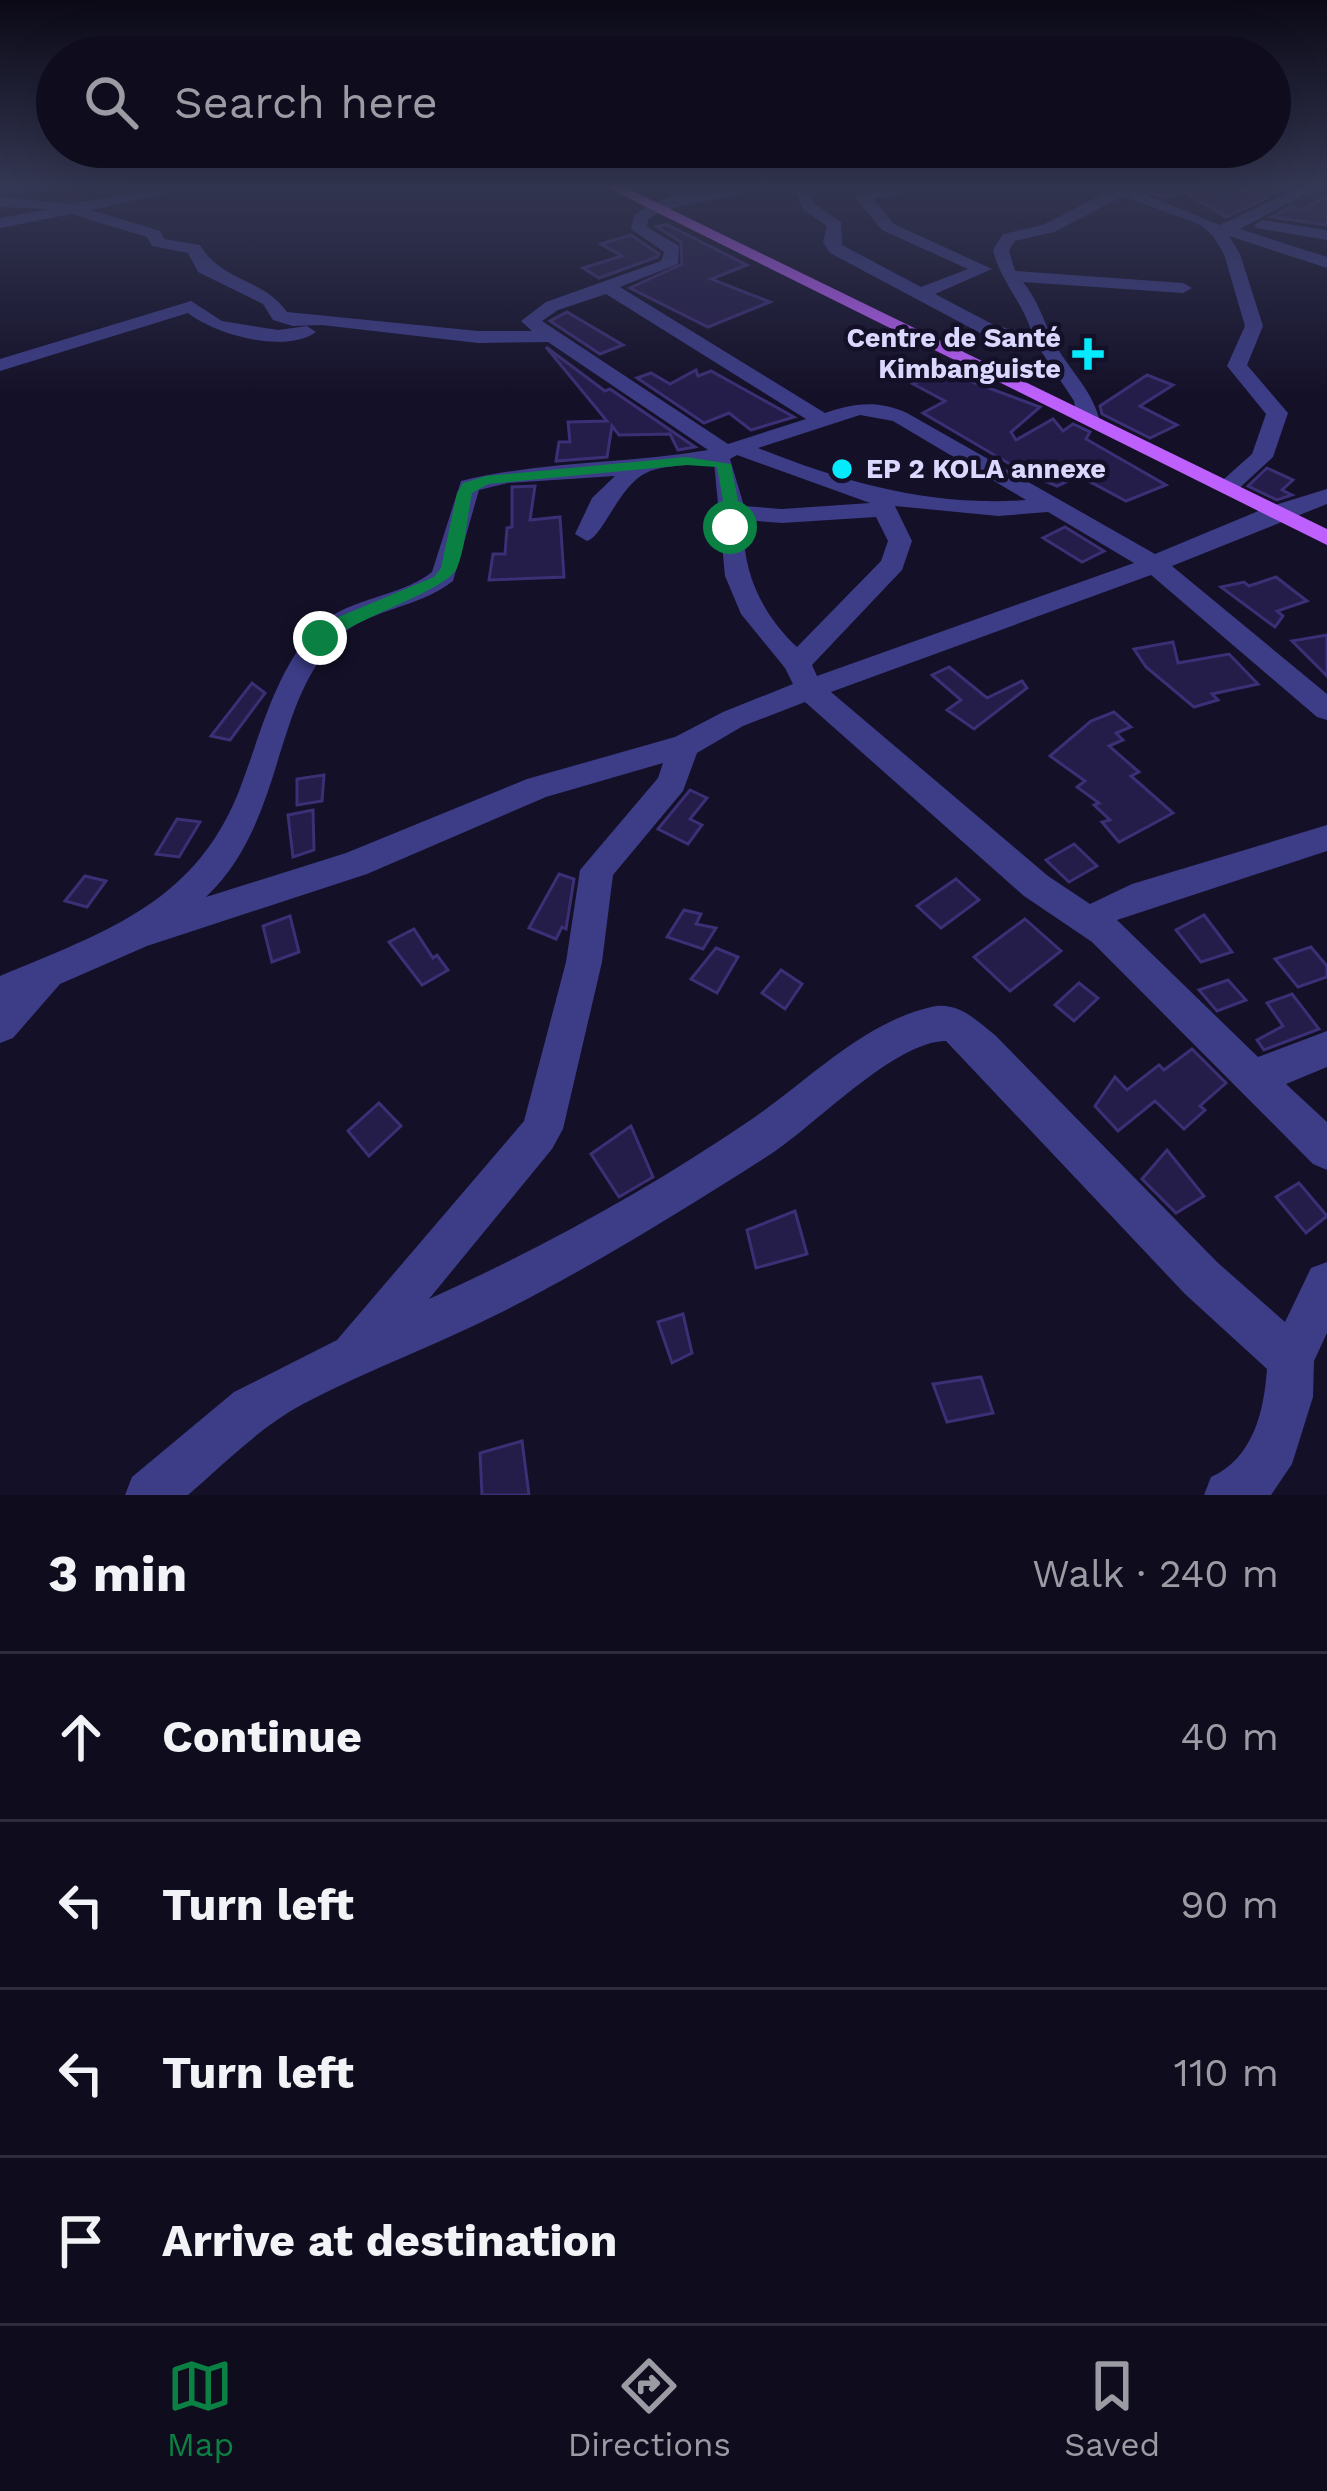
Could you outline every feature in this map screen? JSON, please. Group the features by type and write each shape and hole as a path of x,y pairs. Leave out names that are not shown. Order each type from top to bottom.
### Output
{"main road":[{"path":"767,257 1327,538"}],"street":[{"path":"198,257 204,268 269,300 280,316 478,337 550,335"},
{"path":"0,993 138,934 355,864 538,787 684,746 803,676 893,564 900,542 882,504 812,480 790,466 731,455 530,321 624,277 663,268 673,257"},
{"path":"851,257 991,331 1044,341"},
{"path":"921,293 983,269 955,257"},
{"path":"1003,257 1010,276 1033,306 1044,341 1084,401 1088,418"},
{"path":"1227,487 1262,457 1277,413 1237,366 1254,326 1233,257"},
{"path":"1010,276 1183,288"},
{"path":"608,287 821,419"},
{"path":"0,365 191,306 216,326 278,336 361,326"},
{"path":"138,934 193,889 230,846 299,675 320,638 360,613 434,584 444,575 469,486 508,476 731,455 821,419 869,408 890,412 1154,564 1327,710"},
{"path":"731,455 730,547 750,611 774,644 803,676 1036,886 1101,930 1327,1150"},
{"path":"587,534 600,503 638,467"},
{"path":"803,676 906,658 1327,496"},
{"path":"733,512 782,516 882,504 998,509 1051,505"},
{"path":"347,1362 538,1136 549,1115 584,962 597,870 671,783 684,746"},
{"path":"1101,930 1104,910 1132,898 1327,838"},
{"path":"0,1026 54,971"},
{"path":"151,1495 251,1409 285,1388 487,1296 665,1197 766,1133 838,1076 933,1024 952,1024 982,1048 1201,1278 1291,1359"},
{"path":"1256,1077 1327,1049"},
{"path":"1242,1492 1275,1448 1291,1359 1327,1284"}],"building":[{"path":"620,257 657,257 599,278 583,268"},
{"path":"682,257 731,257 747,265 711,279 770,302 708,327 630,288 682,264"},
{"path":"567,312 623,345 600,354 550,321"},
{"path":"546,347 605,391 610,389 695,447 678,450 670,434 619,435 612,426 607,457 556,461 559,442 570,442 568,422 607,421"},
{"path":"696,370 698,376 711,371 794,417 751,430 729,413 704,423 637,378 651,373 670,384"},
{"path":"943,371 1040,407 1011,432 1016,440 1053,419 1063,431 1073,424 1090,432 1086,439 1166,485 1126,501 1079,476 1057,486 1025,473 923,413 945,401 913,384"},
{"path":"1147,375 1173,385 1140,406 1177,425 1150,438 1102,414 1100,406"},
{"path":"1267,468 1293,480 1282,490 1292,495 1277,500 1248,486"},
{"path":"535,486 530,520 560,517 564,577 489,580 493,554 505,554 507,528 512,527 512,487"},
{"path":"1065,527 1104,551 1082,562 1043,538"},
{"path":"1276,577 1307,601 1277,611 1283,616 1275,627 1221,587 1244,582 1249,586"},
{"path":"1327,635 1327,676 1292,641"},
{"path":"1173,642 1178,663 1229,654 1258,684 1212,694 1218,700 1194,707 1146,667 1134,649"},
{"path":"949,667 987,698 1022,681 1027,688 974,729 947,710 961,700 932,675"},
{"path":"252,683 265,693 230,740 211,736"},
{"path":"1114,712 1131,727 1116,733 1123,740 1109,746 1139,772 1131,776 1173,813 1119,842 1102,822 1110,820 1094,805 1099,803 1077,787 1085,781 1050,756 1091,721"},
{"path":"324,775 322,801 297,805 297,779"},
{"path":"690,790 707,798 690,819 702,825 688,844 658,829"},
{"path":"313,810 314,850 293,857 288,815"},
{"path":"177,819 200,822 179,857 156,854"},
{"path":"1074,844 1097,866 1069,882 1046,860"},
{"path":"559,874 574,879 566,929 562,927 556,939 529,928"},
{"path":"85,876 106,881 87,907 65,901"},
{"path":"956,879 979,900 941,928 917,906"},
{"path":"684,910 701,914 696,924 716,928 703,949 667,937"},
{"path":"1204,915 1232,952 1201,962 1176,930"},
{"path":"290,916 299,952 272,962 263,926"},
{"path":"1025,919 1061,951 1010,991 974,957"},
{"path":"414,929 433,958 437,955 448,970 422,985 389,942"},
{"path":"1311,947 1327,966 1327,977 1298,987 1275,959"},
{"path":"716,948 738,957 717,993 691,979"},
{"path":"781,970 802,984 785,1009 762,993"},
{"path":"1228,980 1246,1000 1217,1011 1199,990"},
{"path":"1079,983 1098,998 1074,1021 1055,1005"},
{"path":"1292,994 1319,1029 1264,1050 1257,1040 1283,1026 1267,1003"},
{"path":"1192,1049 1226,1083 1200,1106 1205,1110 1184,1129 1155,1101 1118,1131 1095,1106 1115,1077 1127,1090 1159,1065 1164,1070"},
{"path":"379,1103 401,1126 369,1156 348,1131"},
{"path":"631,1126 653,1177 619,1197 591,1154"},
{"path":"1167,1150 1204,1196 1176,1213 1142,1179"},
{"path":"1299,1183 1327,1216 1306,1233 1276,1197"},
{"path":"795,1211 807,1254 756,1268 747,1230"},
{"path":"683,1314 692,1353 672,1363 658,1322"},
{"path":"981,1377 993,1413 947,1422 933,1384"},
{"path":"522,1441 529,1495 482,1495 480,1453"}],"place":[{"name":"Centre de Santé Kimbanguiste","path":"1088,354"},
{"name":"EP 2 KOLA annexe","path":"842,469"}],"route":[{"path":"320,638 386,600 440,581 449,568 464,493 486,480 686,461 724,464 733,512 730,527"}]}
